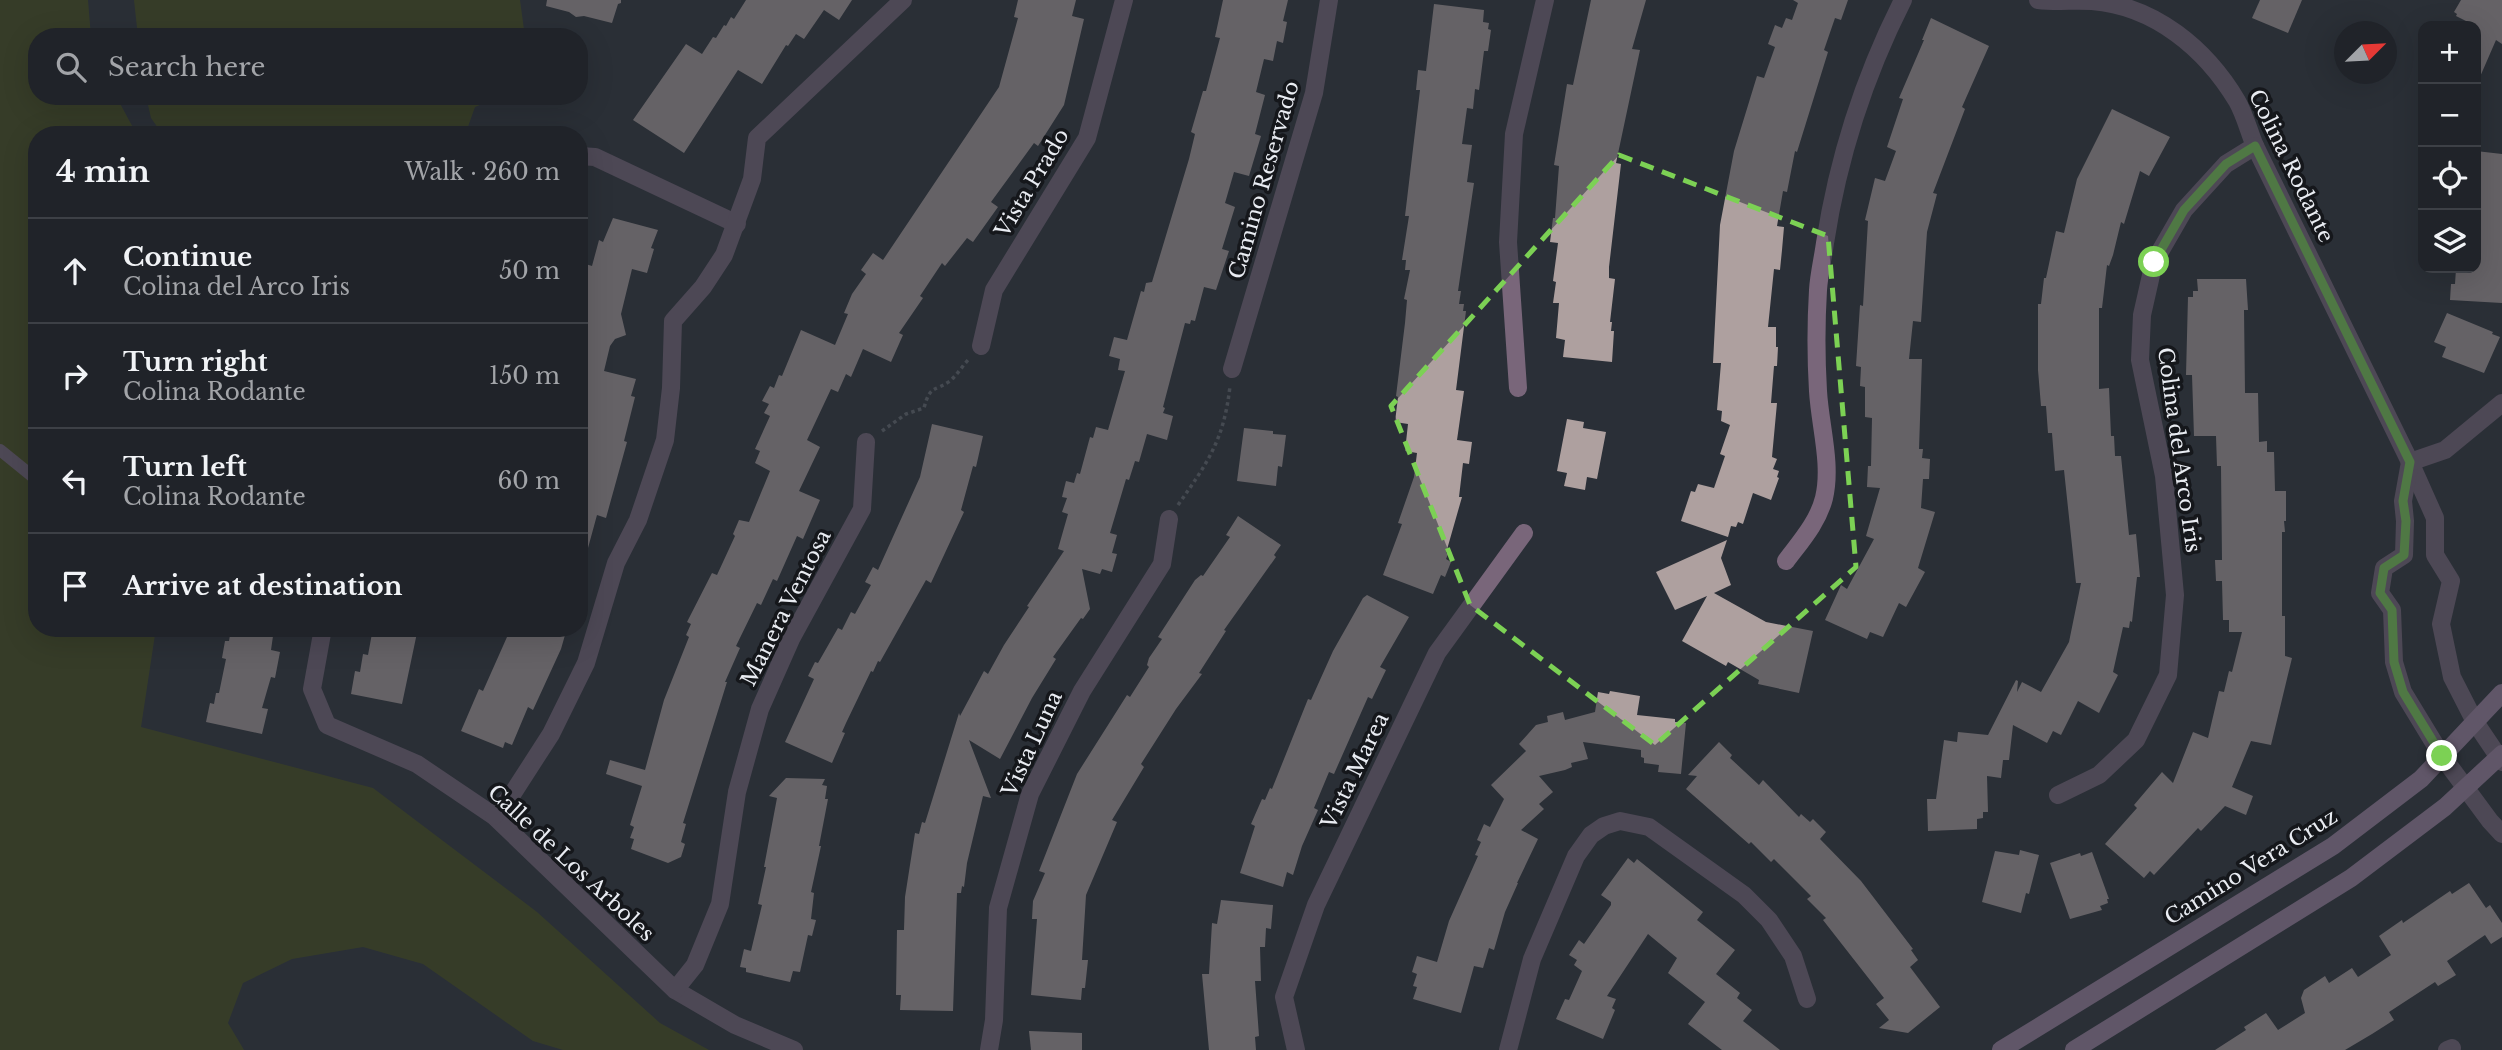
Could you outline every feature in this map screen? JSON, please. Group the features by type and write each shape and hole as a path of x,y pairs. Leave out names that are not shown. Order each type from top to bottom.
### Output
{"main road":[{"name":"Camino Vera Cruz","path":"2001,1050 2333,846 2421,779 2502,693"},
{"path":"2074,1050 2351,878 2445,807 2501,758"}],"street":[{"path":"494,816 511,796 551,734 586,663 616,563 638,520 665,440 671,388 673,321 703,287 724,255 752,179 757,138 903,0"},
{"name":"Vista Prado","path":"981,346 994,289 1087,138 1124,0"},
{"name":"Camino Reservado","path":"1232,369 1314,93 1329,0"},
{"path":"1518,388 1508,242 1514,134 1545,0"},
{"path":"1786,561 1814,523 1824,498 1826,482 1818,391 1818,289 1830,209 1845,145 1864,89 1885,35 1903,0"},
{"name":"Colina Rodante","path":"2038,0 2093,1 2136,10 2173,30 2205,56 2237,102 2255,146 2435,518 2434,555 2451,581 2441,624 2452,677 2475,722 2501,758"},
{"name":"Colina del Arco Iris","path":"2058,795 2099,775 2136,740 2168,675 2175,596 2164,476 2140,360 2142,316 2154,262 2184,210 2226,164 2255,146"},
{"path":"588,157 595,157 737,225"},
{"path":"2404,555 2406,521 2403,501 2410,462 2445,450 2502,403"},
{"name":"Manera Ventosa","path":"675,990 695,965 720,904 737,792 760,709 791,639 862,509 866,442"},
{"name":"Vista Luna","path":"989,1050 994,1020 998,908 1030,794 1082,691 1162,564 1169,519"},
{"name":"Vista Marea","path":"1296,1050 1284,997 1316,905 1437,653 1524,533"},
{"path":"2434,555 2404,555 2384,568 2380,593 2392,610 2394,662 2403,692 2442,756 2502,834"},
{"name":"Calle de Los Arboles","path":"321,637 312,689 327,725 417,764 494,816 675,990 735,1025 794,1050"},
{"path":"1508,1050 1532,959 1577,856 1591,835 1604,826 1620,821 1649,827 1744,895 1769,920 1793,956 1807,999"}],"lane":[{"path":"0,450 28,473"}],"path":[{"path":"866,442 906,414 924,408 927,395 936,386 950,381 981,346"},
{"path":"1169,519 1218,443 1227,411 1232,369"}],"highlighted area":[{"path":"1619,155 1828,236 1856,567 1655,745 1470,605 1391,406"}],"green space":[{"path":"0,0 88,0 90,28 28,28 28,105 121,105 132,126 28,126 28,637 155,637 141,727 373,788 537,912 660,1023 709,1050 563,1050 533,1041 423,964 363,947 292,959 243,983 228,1023 244,1050 0,1050"},
{"path":"134,0 520,0 524,28 137,28"},
{"path":"148,105 480,105 475,107 468,126 157,126 151,118"}],"building":[{"path":"547,0 621,0 621,3 618,4 612,23 584,16 576,17 569,12 546,6"},
{"path":"746,0 852,0 839,20 824,10 804,39 796,34 762,84 738,70 684,153 633,120 686,44 702,54 731,17 734,19"},
{"path":"1018,0 1076,0 1072,16 1084,19 1064,105 1038,146 1034,143 991,202 998,207 973,242 967,238 945,266 942,263 920,296 923,298 899,333 903,335 891,362 863,349 851,377 846,374 838,392 831,389 807,440 820,447 799,491 820,500 803,539 797,536 777,581 773,579 761,605 757,603 736,646 740,648 725,682 683,823 686,824 681,842 685,844 681,857 668,863 631,849 634,839 630,838 634,827 630,825 642,786 606,774 610,760 645,770 664,700 689,637 686,635 691,624 687,622 712,573 717,575 735,536 733,534 739,520 749,522 770,471 755,463 760,451 755,449 770,416 764,413 769,404 762,401 770,386 774,388 779,375 782,376 801,330 835,345 848,314 844,313 852,294 866,274 861,270 873,253 883,260 999,87 1018,18 1014,17"},
{"path":"1223,0 1288,0 1283,21 1287,22 1283,43 1277,41 1273,61 1264,59 1256,92 1265,95 1255,134 1261,136 1249,176 1234,172 1225,203 1235,207 1222,249 1229,251 1216,290 1204,287 1195,321 1185,323 1163,407 1163,413 1173,416 1167,440 1147,434 1139,462 1135,461 1129,480 1126,479 1110,533 1117,535 1112,553 1117,554 1112,572 1102,569 1100,574 1082,569 1090,609 1053,657 1056,659 1000,759 969,740 991,798 983,796 964,887 962,886 961,893 957,893 953,1011 900,1010 901,995 896,995 897,930 904,930 905,897 915,833 919,834 922,822 925,823 959,713 960,716 984,671 988,674 1029,607 1027,606 1064,551 1058,549 1068,514 1062,512 1067,498 1062,497 1066,481 1074,483 1077,473 1080,474 1090,437 1093,438 1096,427 1108,430 1125,371 1118,370 1120,359 1109,356 1114,337 1127,340 1141,291 1144,292 1146,283 1152,282 1189,159 1195,134 1191,132 1203,91 1206,91 1220,38 1215,37"},
{"path":"1591,0 1646,0 1632,49 1640,50 1616,163 1621,164 1609,267 1609,278 1615,279 1610,322 1611,331 1614,331 1612,362 1563,357 1565,340 1556,338 1559,303 1553,303 1558,243 1550,242 1555,218 1559,166 1554,165 1567,84 1573,85"},
{"path":"1793,0 1848,0 1841,20 1835,18 1824,50 1828,52 1797,152 1795,151 1787,192 1783,191 1777,226 1784,227 1782,250 1780,270 1774,269 1768,327 1776,327 1778,347 1771,403 1777,403 1772,457 1777,459 1773,469 1779,471 1779,478 1771,500 1753,493 1743,524 1738,522 1736,527 1731,526 1728,537 1681,521 1691,491 1695,492 1698,484 1714,488 1725,456 1720,454 1730,425 1721,421 1722,411 1717,410 1721,363 1713,363 1720,225 1734,151 1757,76 1764,78 1775,47 1768,44 1775,25 1782,28 1786,18 1792,20 1798,3"},
{"path":"2260,0 2302,0 2288,33 2252,18"},
{"path":"2461,0 2502,0 2502,44 2496,40 2481,74 2481,21 2466,21 2454,12"},
{"path":"1434,4 1484,10 1483,22 1489,23 1488,29 1491,30 1488,51 1484,51 1479,90 1475,89 1473,109 1467,108 1462,144 1472,145 1467,182 1474,183 1458,291 1461,291 1459,304 1464,304 1463,311 1466,311 1456,390 1464,391 1457,440 1472,442 1469,464 1463,463 1459,497 1462,497 1446,553 1446,559 1451,562 1445,577 1441,575 1433,594 1383,575 1402,524 1398,523 1414,477 1417,453 1405,451 1408,424 1395,422 1407,300 1404,299 1410,270 1405,270 1406,260 1402,260 1409,216 1405,216 1420,90 1416,90 1418,70 1426,71"},
{"path":"1931,18 1989,46 1962,107 1965,109 1933,193 1937,194 1927,232 1921,322 1913,321 1909,359 1922,359 1919,449 1923,449 1922,458 1930,459 1929,479 1923,479 1921,508 1935,512 1918,568 1925,572 1906,607 1899,603 1883,637 1870,632 1867,639 1825,620 1841,585 1847,589 1874,539 1866,536 1880,488 1867,487 1868,466 1871,466 1872,418 1865,417 1865,387 1860,386 1861,367 1856,366 1860,305 1863,306 1868,221 1865,220 1875,178 1885,181 1896,151 1887,147 1903,99 1899,98"},
{"path":"2112,109 2170,137 2149,176 2140,171 2124,224 2121,222 2113,255 2109,266 2107,265 2102,308 2099,308 2099,389 2109,388 2111,436 2114,436 2115,456 2121,456 2129,535 2136,534 2140,577 2137,577 2132,622 2130,621 2129,628 2123,627 2113,672 2118,675 2099,713 2078,701 2061,735 2053,731 2047,743 2013,725 2009,760 2003,760 2001,778 1987,776 1988,812 1983,812 1983,818 1977,819 1977,829 1928,831 1927,799 1936,799 1944,740 1957,742 1958,732 1988,735 2016,680 2017,692 2022,682 2041,692 2069,642 2081,583 2076,583 2064,470 2055,471 2052,433 2048,433 2046,406 2041,406 2038,304 2041,304 2044,278 2056,231 2064,233 2077,179"},
{"path":"2481,152 2502,154 2502,303 2450,300 2451,284 2455,284 2456,273 2481,273"},
{"path":"613,218 658,230 651,248 654,249 647,273 632,269 621,314 626,335 615,339 610,346 604,371 636,379 631,396 635,397 624,441 627,442 606,518 597,515 588,548 588,265 592,266 599,240 603,242"},
{"path":"2197,279 2246,279 2248,310 2244,310 2245,393 2258,393 2259,442 2267,441 2267,452 2274,452 2275,491 2286,491 2285,532 2282,532 2282,616 2285,616 2285,656 2292,658 2271,745 2251,741 2232,787 2253,796 2246,815 2225,806 2201,831 2198,828 2154,875 2150,871 2144,878 2105,844 2137,808 2134,805 2162,772 2173,783 2193,732 2208,738 2219,691 2224,692 2229,671 2232,672 2242,632 2229,632 2229,620 2223,620 2222,581 2216,581 2215,560 2222,560 2221,466 2217,466 2216,436 2194,436 2192,375 2186,375 2188,297 2193,297 2193,291 2198,291"},
{"path":"2447,313 2500,337 2484,373 2442,357 2446,347 2434,342"},
{"path":"1567,419 1584,422 1583,428 1606,432 1597,479 1587,477 1585,490 1564,486 1567,473 1557,471"},
{"path":"932,424 983,436 976,467 973,466 961,510 964,512 931,583 926,580 880,662 878,661 873,672 871,671 842,732 845,733 832,763 785,742 814,679 808,676 815,662 818,663 838,628 842,630 851,612 855,614 871,585 865,582 873,567 878,570 920,477"},
{"path":"1244,428 1286,435 1282,467 1278,466 1276,486 1237,481"},
{"path":"1238,516 1281,545 1274,555 1276,557 1224,630 1226,631 1199,673 1202,674 1141,764 1144,767 1112,820 1117,822 1086,895 1082,960 1088,960 1081,1000 1031,995 1037,919 1032,919 1033,901 1045,873 1039,871 1077,774 1127,695 1130,697 1149,667 1149,658 1162,639 1158,637 1195,580 1203,576 1230,537 1226,535"},
{"path":"1727,540 1721,558 1731,585 1714,593 1766,622 1813,631 1799,693 1758,684 1759,680 1728,662 1726,666 1682,641 1707,596 1675,610 1656,572"},
{"path":"1367,595 1409,617 1380,667 1386,670 1372,699 1368,697 1334,774 1329,772 1314,808 1318,810 1293,875 1287,872 1283,887 1240,873 1255,826 1251,824 1262,799 1265,800 1270,788 1272,789 1308,699 1311,700 1333,651"},
{"path":"230,637 273,637 271,650 280,652 275,678 271,677 262,708 268,709 262,734 206,722 210,703 214,704 216,693 219,693 226,659 222,658 225,641 229,641"},
{"path":"371,637 416,637 402,704 351,694 355,671 360,672 363,654 368,655"},
{"path":"507,637 564,637 533,710 528,707 512,745 505,742 503,748 461,731 479,689 483,691"},
{"path":"1610,691 1640,696 1637,715 1675,719 1675,722 1686,723 1681,774 1658,772 1659,765 1644,763 1641,750 1583,742 1588,759 1571,763 1572,767 1565,770 1539,776 1553,792 1539,804 1544,809 1521,830 1538,839 1505,912 1494,950 1489,948 1483,968 1474,966 1461,1013 1413,999 1417,974 1412,972 1417,956 1437,962 1449,921 1478,856 1475,855 1481,842 1477,840 1484,824 1490,827 1504,799 1491,785 1526,751 1519,744 1536,725 1548,722 1547,716 1563,712 1565,720 1595,712 1598,692 1609,694"},
{"path":"1719,742 1732,755 1730,758 1759,785 1763,780 1799,817 1801,814 1810,822 1813,819 1826,832 1820,839 1861,881 1913,949 1911,950 1918,960 1910,967 1940,1007 1908,1033 1879,1028 1889,1020 1876,1004 1884,998 1823,920 1826,918 1807,899 1811,896 1774,859 1771,862 1751,842 1749,844 1686,789 1697,776 1688,775"},
{"path":"786,778 825,779 822,785 827,786 825,799 828,799 811,892 814,893 811,919 816,920 812,936 808,935 800,972 793,971 790,982 746,972 746,968 740,967 744,949 751,951 762,905 758,904 777,798 769,796"},
{"path":"2020,850 2039,855 2021,913 1982,902 1995,851 2019,855"},
{"path":"2092,852 2109,899 2108,903 2100,906 2102,910 2070,919 2050,863"},
{"path":"1628,858 1634,863 1637,859 1703,912 1697,920 1735,950 1716,974 1740,993 1737,998 1752,1010 1743,1021 1780,1050 1722,1050 1688,1024 1705,1002 1668,973 1677,958 1648,934 1607,996 1616,999 1612,1008 1615,1010 1603,1039 1556,1019 1565,999 1569,1000 1582,971 1574,965 1577,960 1569,955 1579,940 1584,944 1611,905 1611,902 1601,895"},
{"path":"2469,883 2486,908 2490,905 2502,923 2502,937 2491,944 2485,935 2447,961 2456,975 2438,986 2435,982 2389,1012 2394,1020 2345,1050 2215,1050 2266,1013 2278,1030 2305,1013 2301,998 2304,990 2325,976 2329,983 2352,968 2358,977 2391,955 2379,936 2450,891 2452,894"},
{"path":"1221,900 1273,905 1271,929 1266,928 1265,947 1260,947 1261,981 1255,981 1259,1036 1255,1037 1256,1050 1209,1050 1202,974 1209,974 1212,923 1217,924"},
{"path":"1029,1031 1082,1033 1082,1050 1031,1050"}],"route":[{"path":"2154,262 2184,210 2226,164 2255,146 2410,462 2403,501 2406,521 2404,555 2384,568 2380,593 2392,610 2394,662 2403,692 2442,756"}]}
